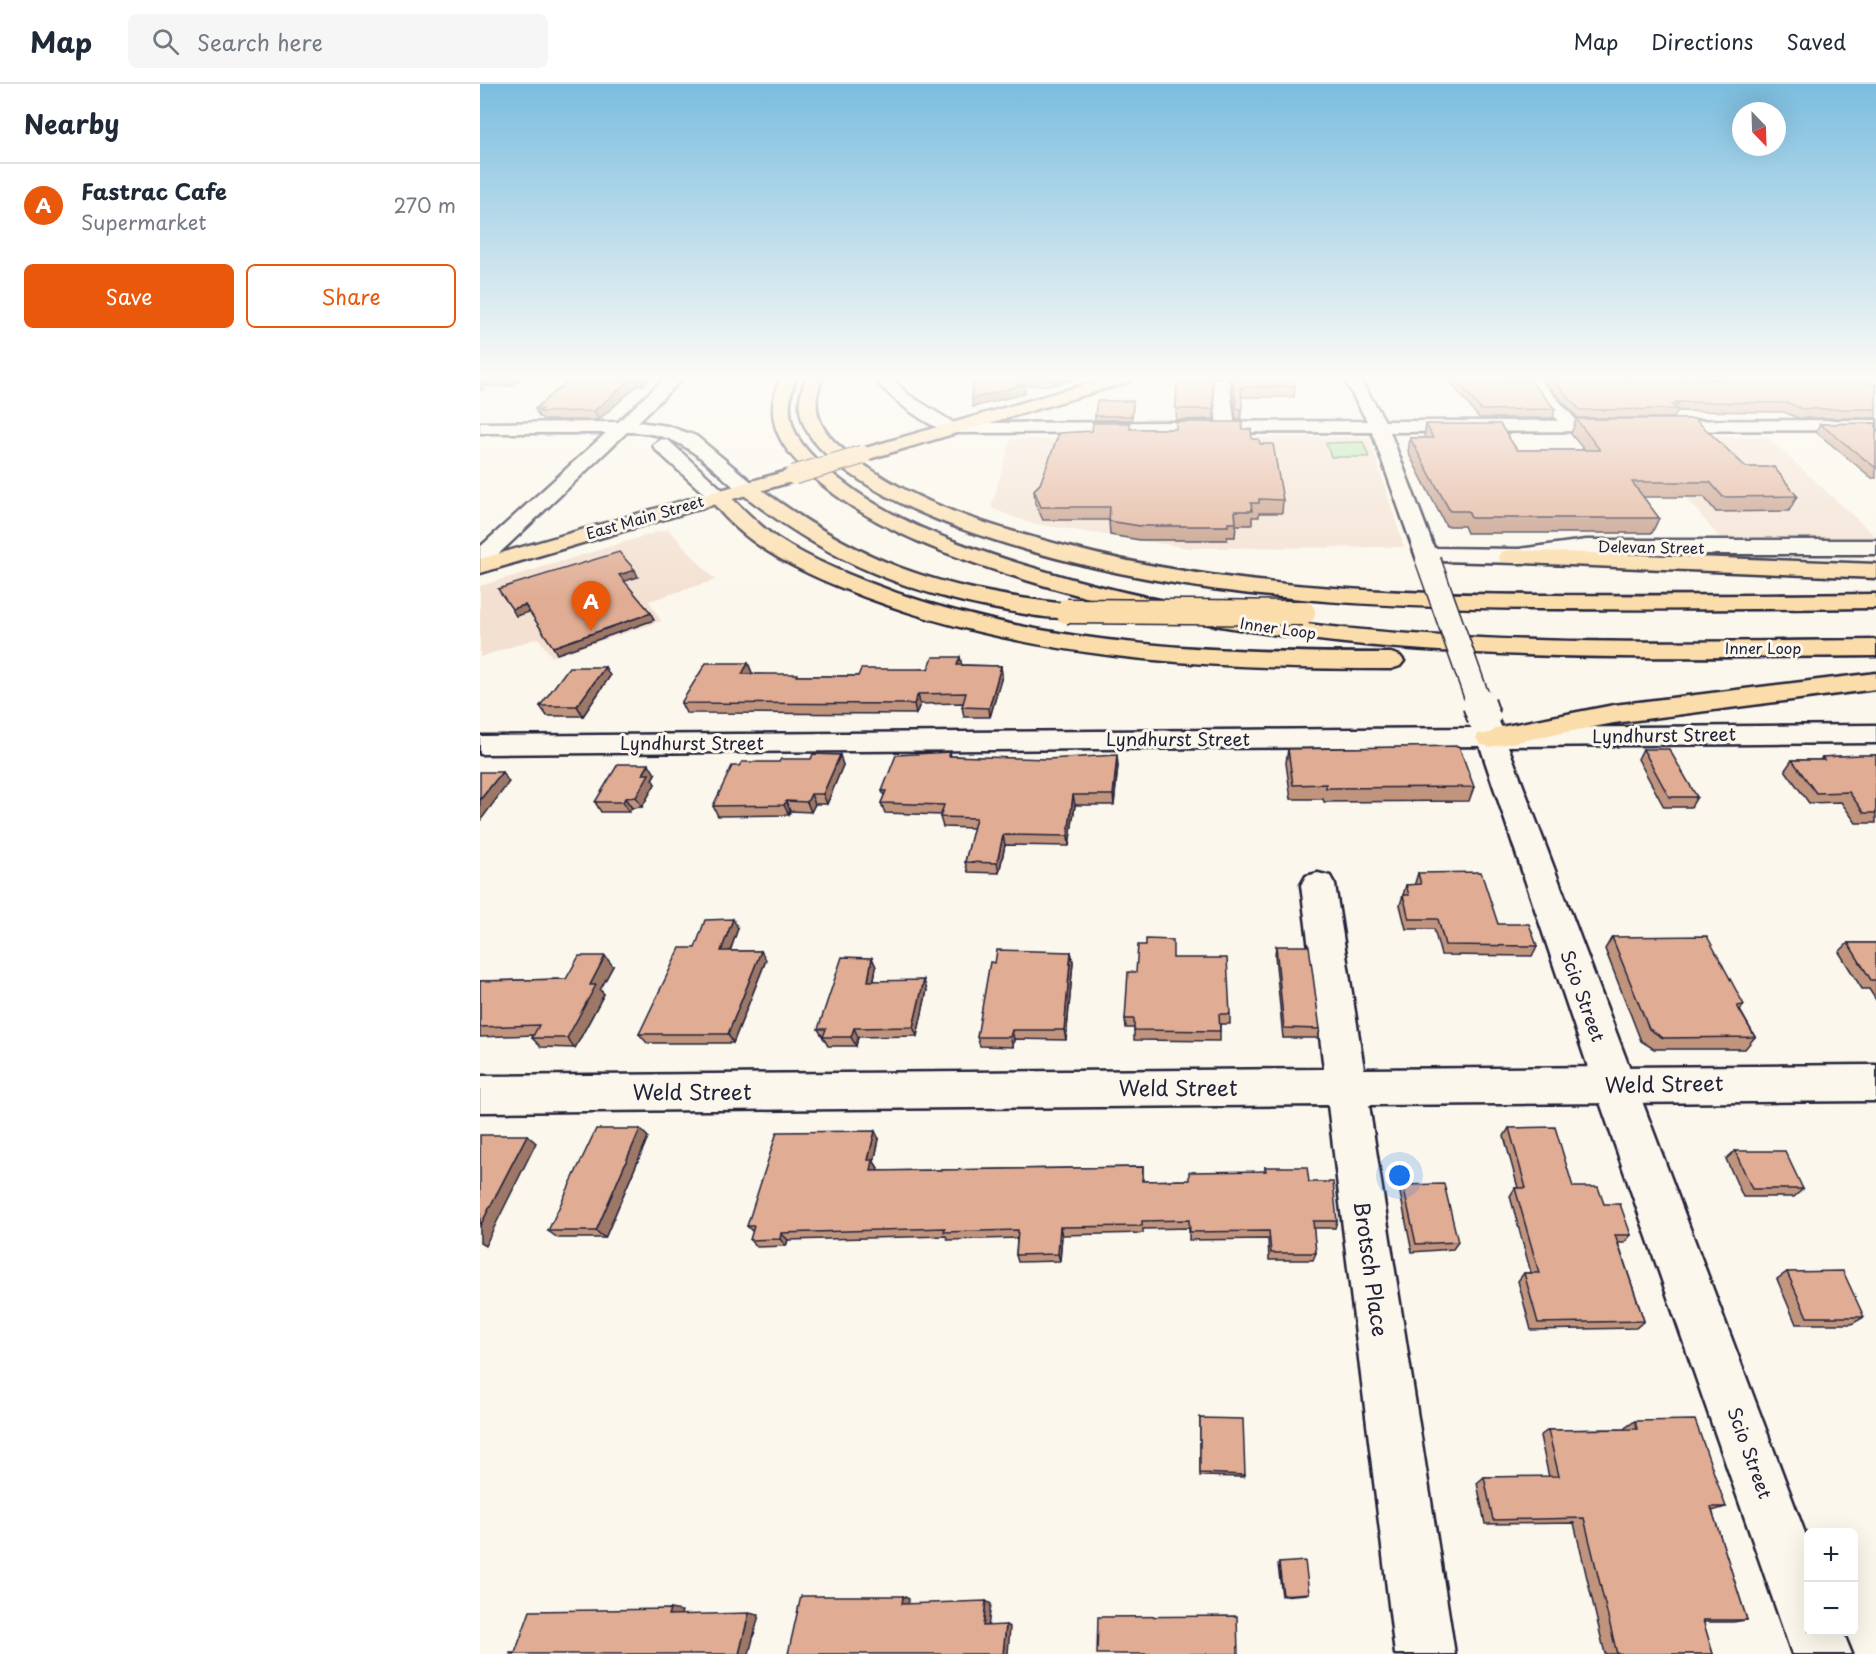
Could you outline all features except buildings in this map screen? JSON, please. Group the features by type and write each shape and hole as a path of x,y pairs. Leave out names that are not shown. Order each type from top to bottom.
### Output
{"main road":[{"name":"Inner Loop","path":"801,452 815,468 843,491 903,525 976,556 1035,577 1136,604 1281,631 1419,644 1545,649 1876,648"},
{"path":"835,452 868,476 900,494 951,517 1021,541 1083,558 1183,579 1332,596 1492,602 1876,601"},
{"name":"East Main Street","path":"480,566 871,452"},
{"path":"747,488 818,540 872,567 978,599 1067,611 1303,613 1507,611 1729,602"},
{"path":"719,497 774,546 862,588 910,606 981,626 1094,647 1200,657 1297,661 1570,659 1876,648"},
{"path":"1509,557 1876,571"},
{"path":"1487,728 1876,681"}],"street":[{"path":"480,559 595,452"},
{"path":"669,452 719,497"},
{"path":"704,452 747,488"},
{"name":"Scio Street","path":"1388,452 1614,1085 1804,1602"},
{"name":"Delevan Street","path":"1427,557 1509,557 1586,547 1876,547"},
{"name":"Lyndhurst Street","path":"480,745 1487,728 1876,734"},
{"name":"Brotsch Place","path":"1318,885 1425,1654"},
{"name":"Weld Street","path":"480,1094 1876,1083"},
{"path":"1815,1636 1822,1654"}],"shaded area":[{"path":"1007,452 1374,452 1404,547 1189,548 1029,523 991,508"},
{"path":"1647,452 1784,452 1876,537 1720,538"},
{"path":"668,529 715,580 649,601 661,621 552,657 538,638 480,657 480,586"}],"green space":[{"path":"1329,452 1367,452 1369,457 1331,457"}],"place":[{"name":"Fastrac Cafe","path":"591,631"}]}
